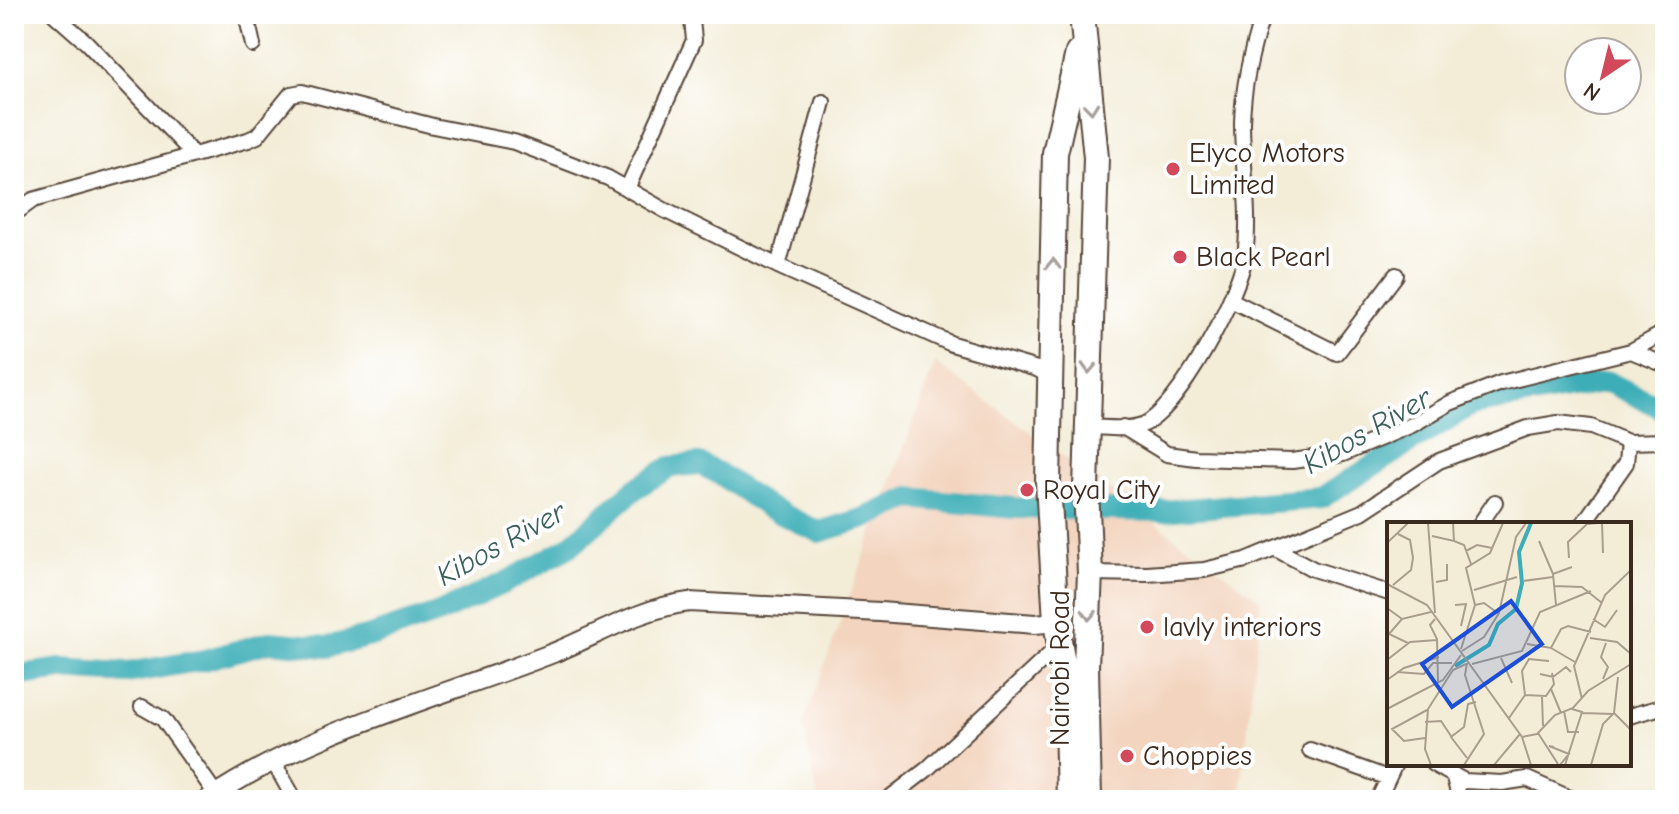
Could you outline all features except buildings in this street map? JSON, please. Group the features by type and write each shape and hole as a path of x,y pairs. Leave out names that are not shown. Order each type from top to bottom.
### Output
{"highway":[{"name":"Nairobi Road","path":"1069,800 1066,682 1056,622 1048,482 1055,153 1082,22"},
{"name":"Nairobi Road","path":"1082,22 1096,174 1086,489 1090,573 1086,666 1089,800"},
{"path":"1055,171 1096,174"}],"main road":[{"path":"214,798 273,761 342,731 556,652 667,605 689,602 1035,624 1056,622"}],"street":[{"path":"54,14 87,43 194,155"},
{"path":"246,14 253,45"},
{"path":"627,189 694,40 692,20 685,14"},
{"path":"1088,427 1142,425 1158,415 1213,339 1238,286 1245,255 1242,119 1254,42 1263,14"},
{"path":"14,214 33,200 257,136 291,94 302,92 433,126 514,142 608,178 664,210 778,266 952,344 1037,369 1050,376"},
{"path":"778,266 823,102"},
{"path":"1231,300 1337,353 1396,275"},
{"path":"1123,427 1167,454 1196,458 1292,461 1343,454 1412,425 1450,403 1501,383 1631,351 1665,332"},
{"path":"1631,351 1665,365"},
{"path":"1090,573 1147,574 1226,566 1276,549 1362,512 1439,461 1514,432 1558,423 1591,427 1628,442 1665,441"},
{"path":"1584,522 1626,463 1628,442"},
{"path":"1481,522 1495,502"},
{"path":"1276,549 1313,569 1387,592"},
{"path":"887,800 926,770 1050,654"},
{"path":"1631,716 1665,706"},
{"path":"142,707 163,719 214,798"},
{"path":"1310,750 1392,771 1378,800"},
{"path":"273,761 295,800"},
{"path":"1436,766 1454,778 1477,783 1527,779 1574,800"},
{"path":"1454,778 1460,800"}],"shaded area":[{"path":"935,363 1261,600 1240,800 818,800 803,724"}],"waterway":[{"name":"Kibos River","path":"14,676 61,669 127,673 204,660 269,642 327,647 370,636 437,614 506,582 569,547 636,488 670,467 699,464 718,473 767,507 819,532 865,518 910,498 1014,508 1162,511 1321,498 1471,405 1608,382 1665,410"}],"place":[{"name":"Elyco Motors Limited","path":"1173,169"},
{"name":"Black Pearl","path":"1180,257"},
{"name":"Royal City","path":"1027,490"},
{"name":"lavly interiors","path":"1147,627"},
{"name":"Choppies","path":"1127,756"}]}
